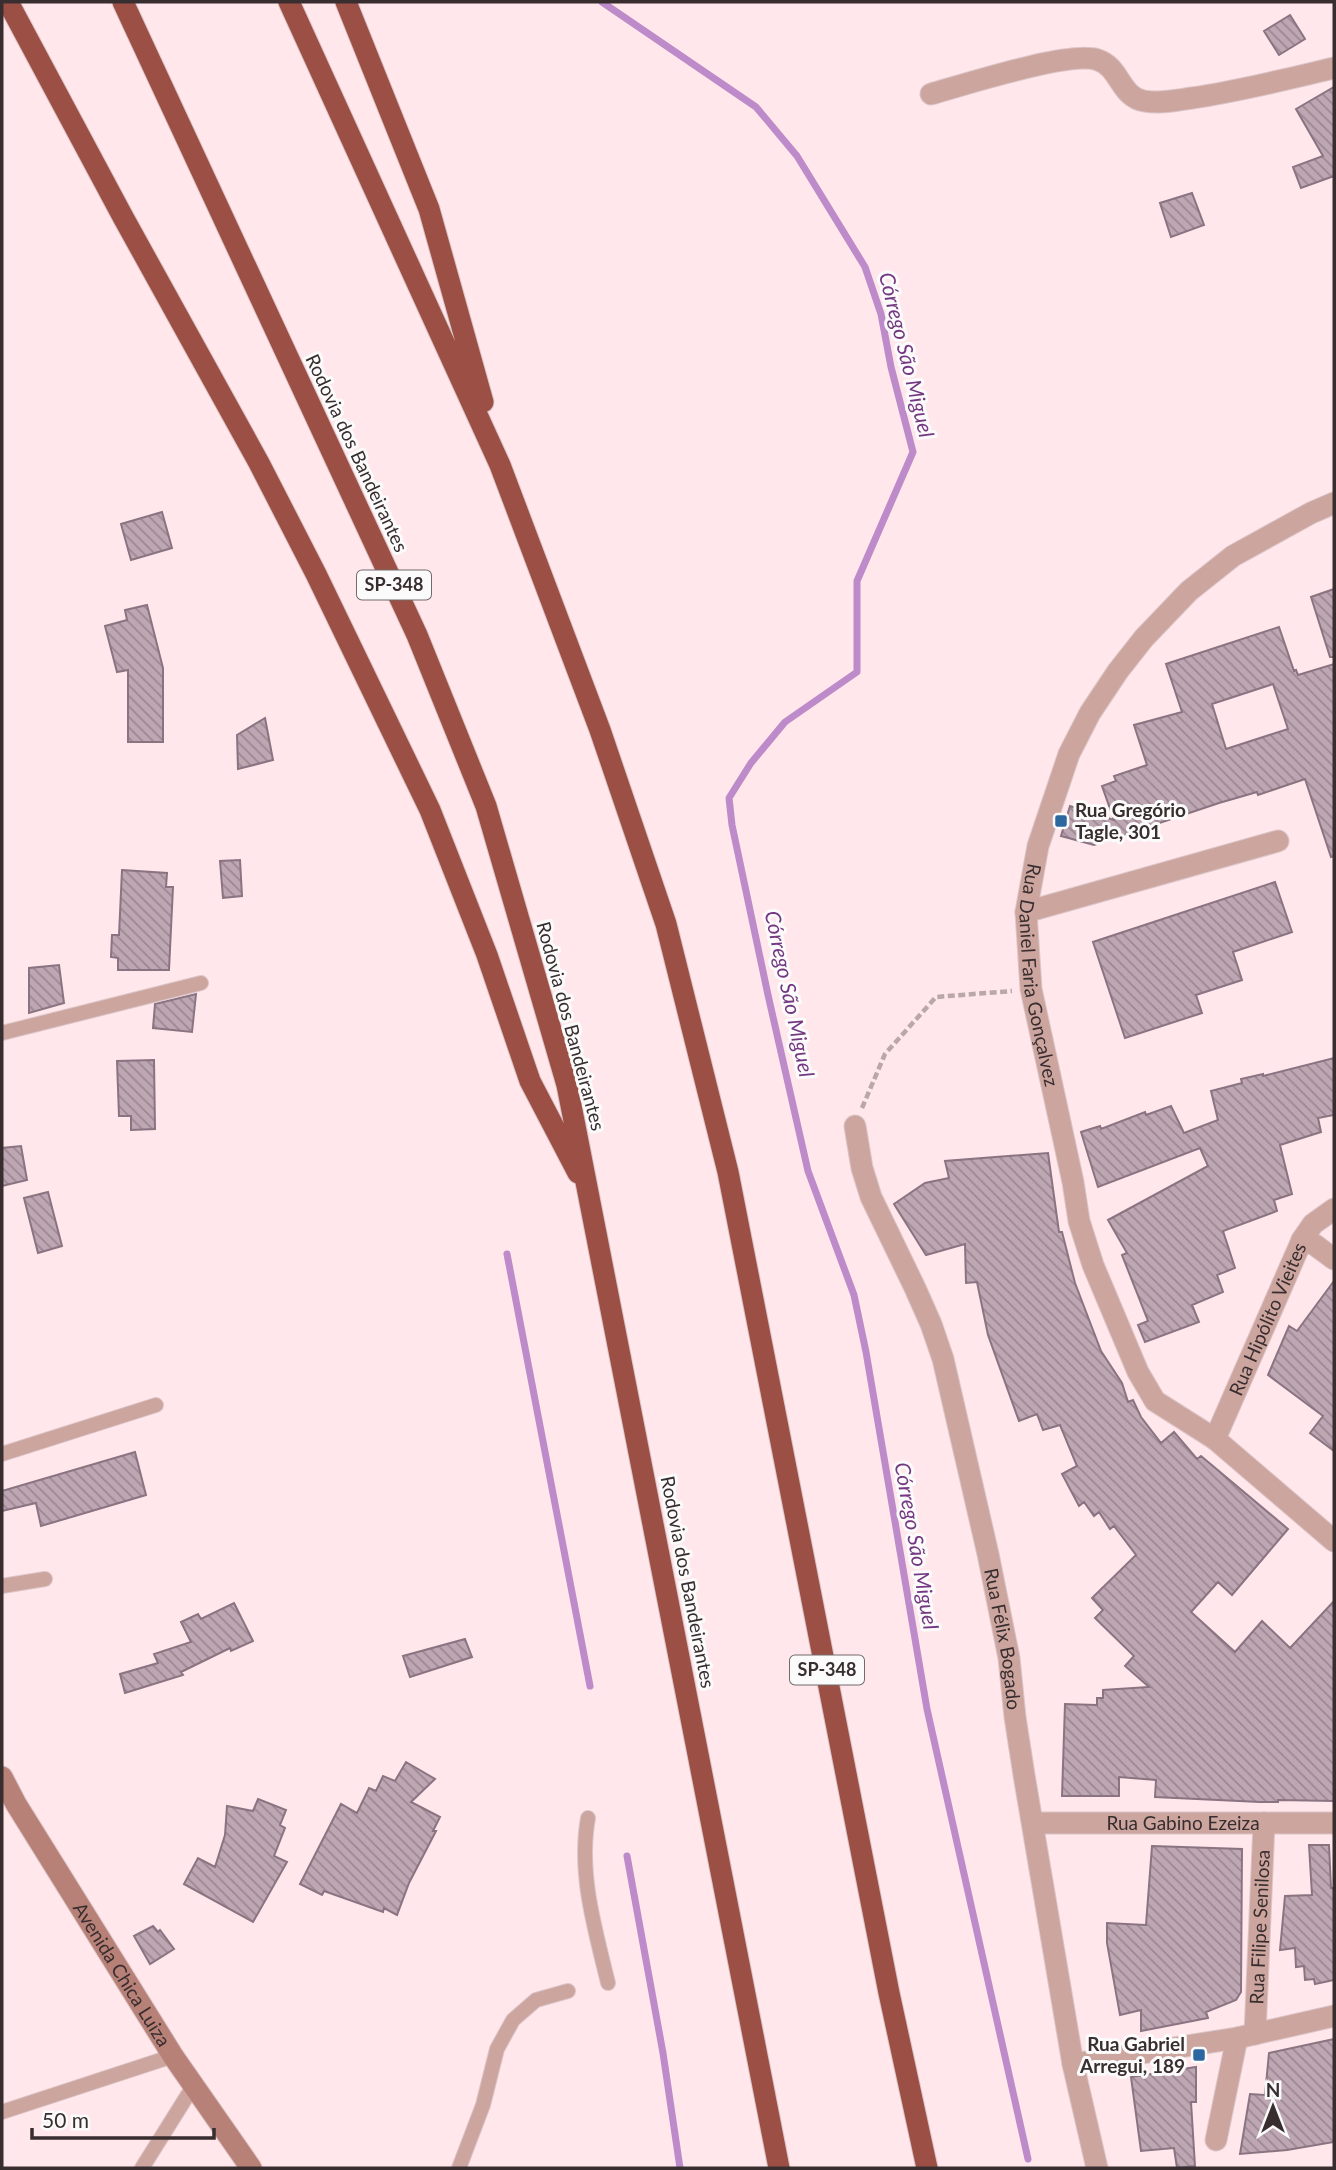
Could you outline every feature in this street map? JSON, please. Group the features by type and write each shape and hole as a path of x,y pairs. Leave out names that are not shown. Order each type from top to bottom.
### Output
{"highway":[{"path":"8,2 129,229 259,463 316,574 430,810 487,955 530,1081 590,1196"},
{"name":"Rodovia dos Bandeirantes","path":"123,2 417,635 486,807 567,1085 779,2168"},
{"name":"SP-348","path":"289,2 500,465 600,730 666,924 728,1172 889,1993 926,2168"},
{"path":"345,2 429,209 500,465"}],"main road":[{"name":"Avenida Chica Luiza","path":"2,1777 16,1804 173,2056 251,2168"}],"street":[{"path":"931,94 1035,66 1072,59 1098,59 1115,71 1126,91 1142,102 1166,102 1229,93 1334,68"},
{"name":"Rua Daniel Faria Gonçalvez","path":"1334,503 1233,556 1189,591 1143,638 1118,671 1090,713 1069,754 1038,846 1026,912 1031,989 1079,1221 1093,1265 1138,1372 1155,1401 1215,1438 1334,1541"},
{"path":"1026,912 1278,841"},
{"name":"Rua Félix Bogado","path":"855,1125 862,1168 871,1196 921,1300 943,1359 997,1594 1009,1658 1024,1775 1073,2064 1097,2168"},
{"name":"Rua Hipólito Vieites","path":"1215,1438 1302,1240 1313,1224 1334,1209"},
{"path":"1302,1240 1315,1245 1334,1259"},
{"name":"Rua Gabino Ezeiza","path":"1033,1822 1334,1823"},
{"name":"Rua Filipe Senilosa","path":"1216,2140 1246,2036 1264,1822"},
{"path":"1073,2064 1246,2036 1334,2016"}],"lane":[{"path":"2,1033 201,983"},
{"path":"2,1454 156,1405"},
{"path":"2,1586 45,1579"},
{"path":"588,1818 583,1844 590,1906 608,1983"},
{"path":"459,2168 483,2105 497,2049 513,2020 536,2000 568,1991"},
{"path":"2,2112 173,2056"},
{"path":"142,2168 194,2085"}],"path":[{"path":"855,1125 885,1054 936,998 1031,989"}],"building":[{"path":"1290,15 1305,39 1279,55 1264,31"},
{"path":"1334,87 1334,176 1301,188 1293,167 1323,156 1296,109"},
{"path":"1192,193 1204,225 1171,237 1160,203"},
{"path":"162,512 172,548 131,560 121,524"},
{"path":"1334,589 1334,657 1330,657 1311,597"},
{"path":"147,605 163,668 163,742 128,742 128,670 117,672 105,626 127,620 125,610"},
{"path":"1279,627 1294,671 1296,670 1298,675 1334,664 1334,856 1331,857 1305,779 1258,795 1257,792 1219,803 1094,845 1061,836 1070,806 1114,820 1102,786 1116,781 1114,776 1147,765 1134,725 1182,712 1166,664","holes":["1273,684 1288,729 1226,749 1212,704"]},
{"path":"265,718 273,760 238,769 237,735"},
{"path":"240,860 242,896 223,898 220,861"},
{"path":"122,870 167,873 166,887 173,887 169,970 118,970 118,958 111,957 112,935 119,935"},
{"path":"1275,882 1292,932 1233,952 1242,980 1196,995 1202,1013 1125,1038 1093,942"},
{"path":"59,965 64,1003 29,1013 29,968"},
{"path":"196,994 192,1032 153,1028 155,1004"},
{"path":"1334,1058 1334,1115 1318,1118 1321,1132 1280,1145 1292,1194 1274,1200 1277,1211 1223,1231 1235,1268 1217,1275 1223,1292 1192,1305 1199,1322 1145,1342 1138,1325 1148,1321 1122,1255 1127,1253 1108,1220 1208,1166 1200,1148 1098,1187 1081,1132 1100,1126 1101,1129 1145,1112 1146,1115 1171,1106 1184,1133 1218,1120 1211,1091 1242,1083 1241,1079"},
{"path":"154,1060 155,1129 131,1130 131,1116 119,1116 117,1061"},
{"path":"21,1146 27,1180 2,1186 2,1148"},
{"path":"1048,1153 1059,1232 1062,1232 1075,1283 1101,1351 1122,1383 1128,1402 1133,1400 1141,1417 1161,1443 1174,1432 1197,1459 1201,1456 1288,1529 1232,1595 1218,1582 1191,1612 1235,1652 1262,1621 1290,1648 1334,1601 1334,1801 1260,1802 1155,1797 1156,1780 1119,1777 1119,1796 1062,1796 1065,1704 1097,1705 1097,1698 1103,1698 1103,1690 1149,1687 1125,1666 1134,1656 1095,1618 1103,1610 1092,1598 1136,1555 1114,1526 1110,1529 1099,1512 1094,1516 1084,1502 1079,1506 1062,1474 1077,1466 1060,1425 1043,1430 1037,1414 1019,1421 988,1335 977,1282 966,1283 965,1244 926,1255 894,1204 925,1183 949,1178 945,1161"},
{"path":"48,1192 62,1246 38,1253 24,1198"},
{"path":"1334,1281 1334,1451 1310,1433 1323,1416 1268,1375 1289,1326 1297,1331"},
{"path":"135,1452 146,1495 41,1526 36,1503 2,1511 2,1491"},
{"path":"234,1603 253,1641 231,1651 230,1648 181,1672 183,1675 125,1693 120,1674 158,1663 154,1654 191,1642 181,1622 198,1614 201,1619"},
{"path":"465,1639 472,1657 410,1677 403,1656"},
{"path":"406,1762 435,1779 411,1802 440,1817 397,1915 384,1908 383,1912 324,1891 322,1895 300,1884 341,1804 357,1813 369,1788 376,1791 383,1776 395,1781"},
{"path":"258,1799 286,1810 280,1825 285,1828 274,1856 287,1862 253,1922 184,1884 198,1858 215,1867 225,1835 227,1806 253,1811"},
{"path":"1309,1845 1329,1845 1331,1888 1334,1888 1334,1980 1315,1984 1314,1979 1305,1980 1304,1966 1296,1967 1295,1948 1280,1950 1285,1896 1312,1895"},
{"path":"1152,1846 1242,1849 1241,1992 1236,2000 1206,2012 1208,2018 1141,2031 1141,2010 1120,2015 1107,1943 1107,1923 1146,1925"},
{"path":"153,1926 158,1932 160,1930 174,1949 150,1964 134,1936"},
{"path":"1334,2039 1334,2142 1240,2154 1250,2094 1265,2095 1269,2053"},
{"path":"1196,2067 1196,2102 1191,2102 1195,2166 1177,2168 1174,2148 1141,2151 1131,2077"}],"waterway":[{"name":"Córrego São Miguel","path":"602,2 756,107 797,156 865,267 881,314 891,367 913,452 857,581 857,672 785,722 751,763 729,798 732,825 768,995 808,1171 854,1295 927,1709 1028,2159"},
{"path":"507,1254 590,1686"},
{"path":"627,1856 663,2053 680,2168"}],"place":[{"name":"Rua Gregório Tagle, 301","path":"1061,821"},
{"name":"Rua Gabriel Arregui, 189","path":"1199,2055"}]}
